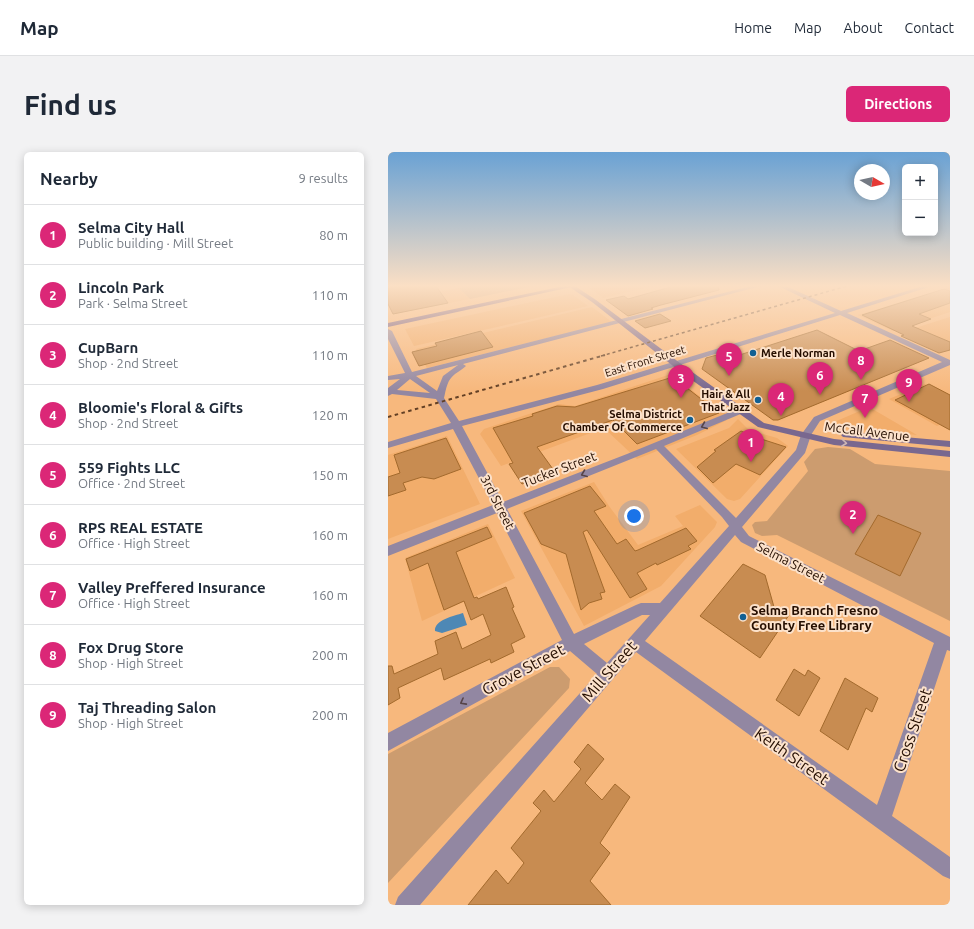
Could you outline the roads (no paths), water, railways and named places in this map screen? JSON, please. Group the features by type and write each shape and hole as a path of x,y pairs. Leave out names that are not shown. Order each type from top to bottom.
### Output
{"main road":[{"path":"388,325 406,321"},
{"path":"620,321 676,364 761,425 806,435"},
{"name":"McCall Avenue","path":"806,435 833,434 950,444"},
{"name":"McCall Avenue","path":"806,435 834,442 950,454"}],"street":[{"path":"388,378 410,375 619,321"},
{"name":"East Front Street","path":"388,445 456,424 600,387 818,321"},
{"path":"858,321 950,362"},
{"name":"3rd Street","path":"388,331 410,375 418,379 440,397 456,424 482,470 571,643 607,674"},
{"path":"389,392 440,397 443,383 447,376 474,359"},
{"name":"Mill Street","path":"406,905 801,451 806,435 817,419 950,362"},
{"path":"389,392 410,375"},
{"name":"Tucker Street","path":"388,551 740,411"},
{"name":"Selma Street","path":"657,445 726,514 745,539 947,642"},
{"name":"Grove Street","path":"388,742 571,643 641,609 663,609"},
{"name":"Keith Street","path":"634,642 950,869"},
{"name":"Cross Street","path":"881,820 947,642"}],"water":[{"path":"463,613 467,625 442,633 435,631 436,627 441,621"}],"railway":[{"path":"601,356 724,321"},
{"path":"388,417 605,355"}],"place":[{"name":"Merle Norman","path":"753,353"},
{"name":"559 Fights LLC","path":"729,376"},
{"name":"Fox Drug Store","path":"861,380"},
{"name":"RPS REAL ESTATE","path":"820,395"},
{"name":"CupBarn","path":"681,398"},
{"name":"Hair & All That Jazz","path":"758,400"},
{"name":"Taj Threading Salon","path":"909,402"},
{"name":"Bloomie's Floral & Gifts","path":"781,416"},
{"name":"Valley Preffered Insurance","path":"865,418"},
{"name":"Selma District Chamber Of Commerce","path":"690,420"},
{"name":"Selma City Hall","path":"751,462"},
{"name":"Lincoln Park","path":"853,534"},
{"name":"Selma Branch Fresno County Free Library","path":"743,617"}]}
